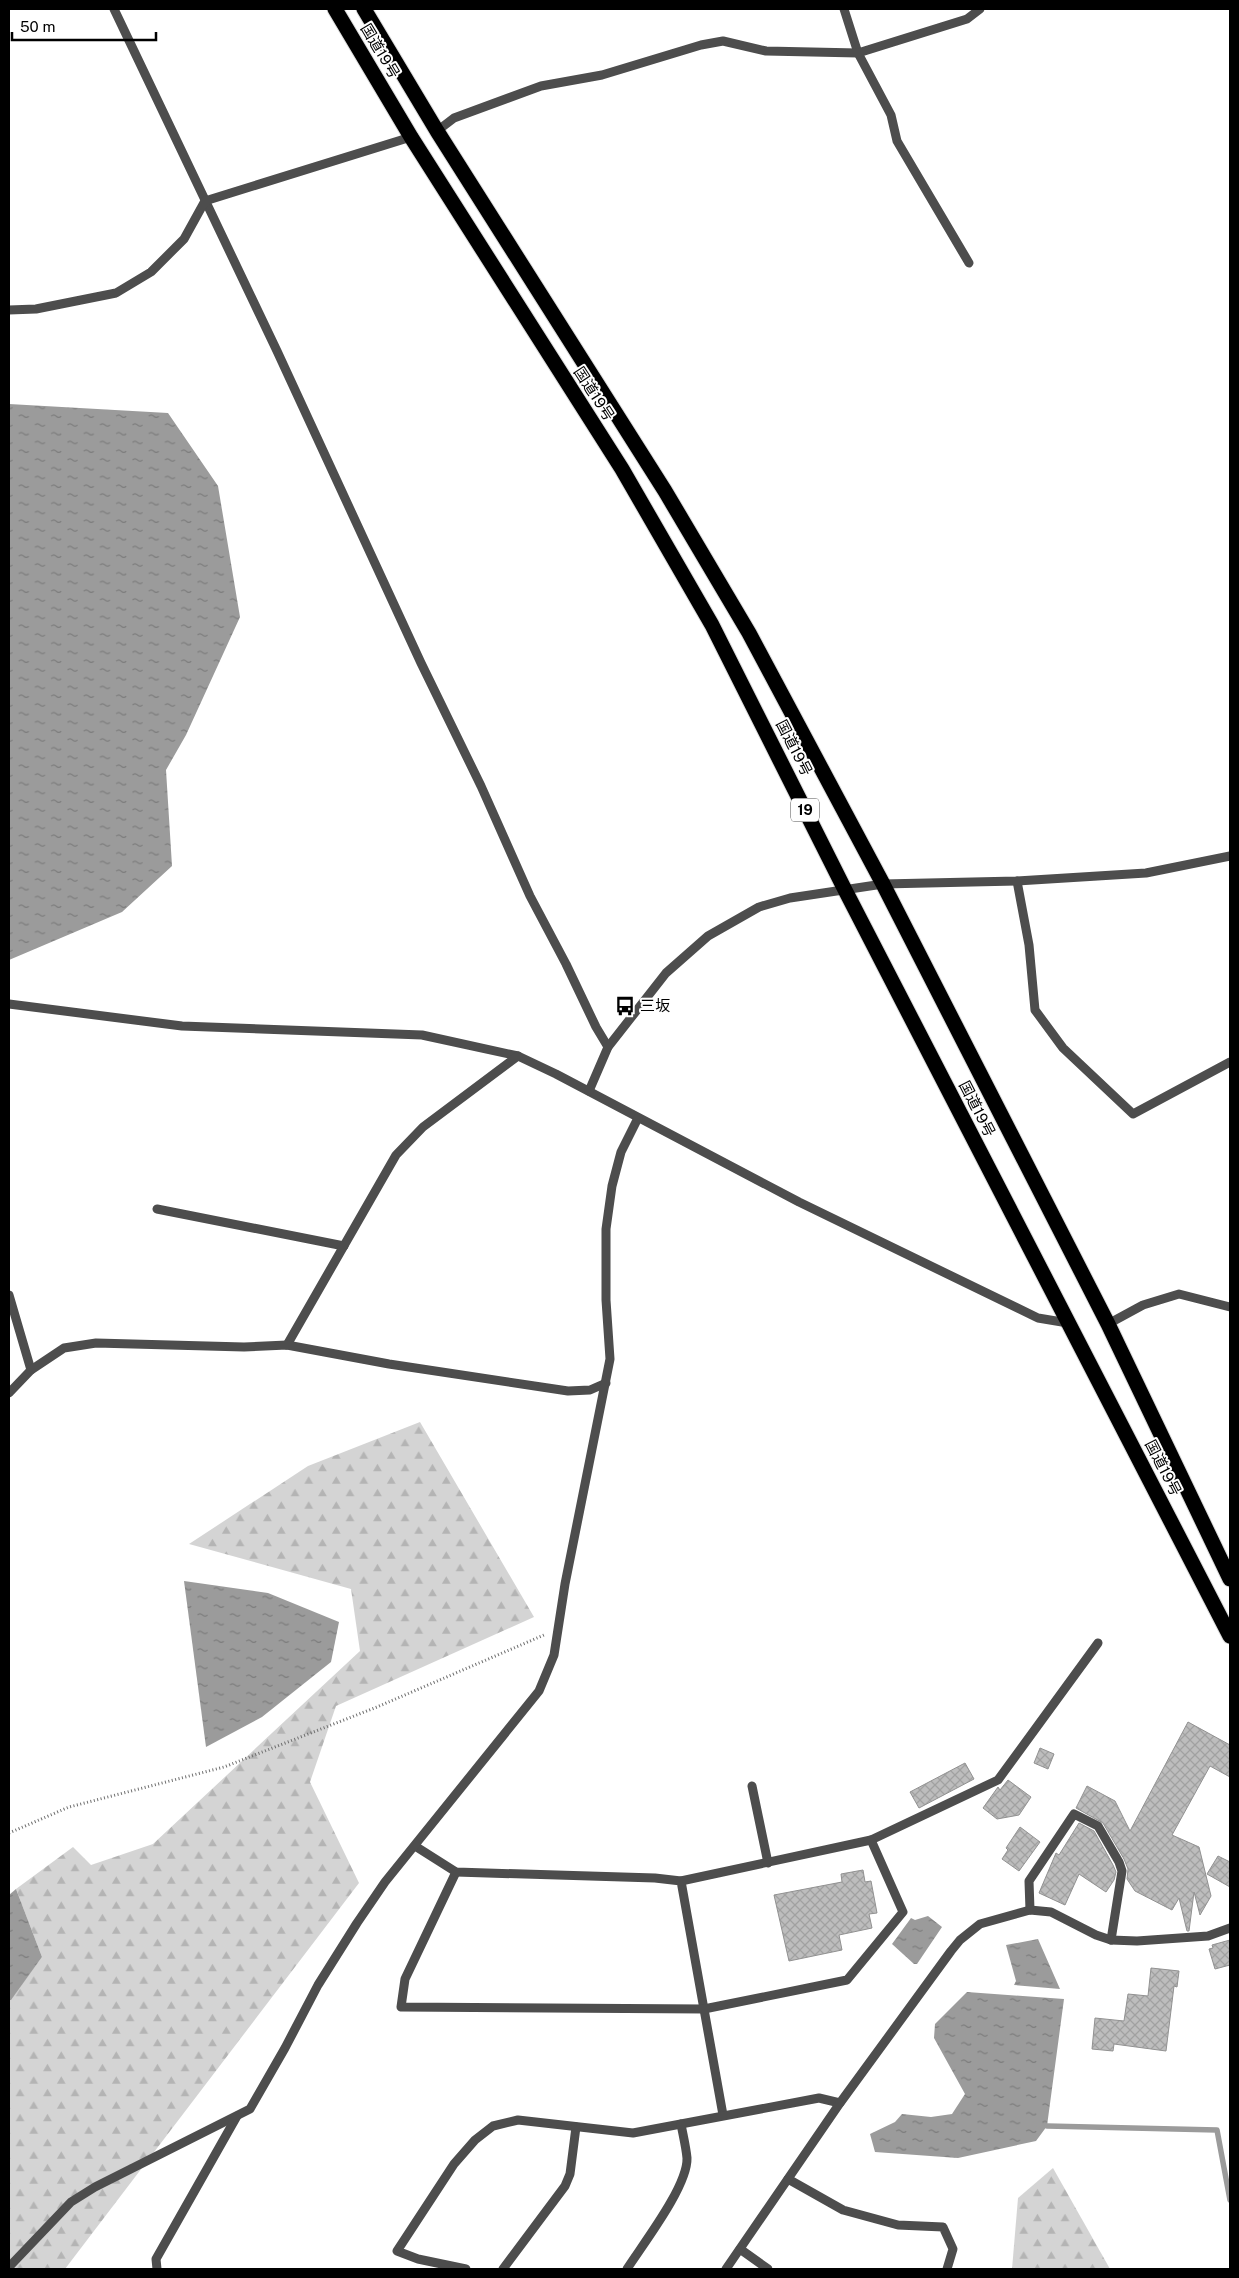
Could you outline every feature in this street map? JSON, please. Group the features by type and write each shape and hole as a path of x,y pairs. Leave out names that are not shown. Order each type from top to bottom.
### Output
{"highway":[{"name":"国道19号","path":"335,9 411,137 622,469 712,625 844,888 1230,1636"},
{"name":"国道19号","path":"364,9 437,131 665,491 749,633 883,884 1108,1324 1230,1579"}],"street":[{"path":"114,9 277,351 421,662 481,786 530,896 608,1047"},
{"path":"844,9 858,52 891,115 897,140 969,263"},
{"path":"437,131 454,118 540,86 602,75 701,45 723,41 766,51 858,52 967,19 980,9"},
{"path":"9,310 36,309 116,293 150,272 184,240 205,201 411,137"},
{"path":"589,1091 608,1047 666,973 708,936 759,907 790,898 844,888 883,884 1017,881 1146,873 1230,856"},
{"path":"1017,881 1029,945 1035,1010 1063,1048 1133,1114 1230,1062"},
{"path":"9,1004 182,1026 422,1035 518,1056 589,1091 799,1202 1038,1318 1068,1323"},
{"path":"287,1346 396,1156 423,1127 518,1056"},
{"path":"9,2266 71,2202 95,2187 250,2109 286,2048 318,1985 385,1882 539,1691 554,1655 556,1630 610,1359 606,1300 606,1229 612,1186 621,1152 638,1118"},
{"path":"156,1209 344,1246"},
{"path":"1108,1324 1143,1305 1179,1294 1230,1307"},
{"path":"9,1295 31,1370"},
{"path":"9,1393 31,1370 64,1348 96,1343 244,1348 287,1346 389,1364 568,1391 590,1390 606,1383"},
{"path":"415,1846 456,1872 655,1878 681,1881 870,1840 998,1780 1098,1643"},
{"path":"752,1786 768,1863"},
{"path":"1030,1910 1029,1881 1074,1814 1098,1826 1119,1862 1122,1871 1111,1940"},
{"path":"456,1872 405,1979 401,2007 704,2009 847,1980 903,1912 870,1840"},
{"path":"681,1881 723,2115"},
{"path":"726,2269 840,2103 960,1940 980,1924 1030,1910 1051,1912 1096,1935 1111,1940 1137,1941 1208,1936 1230,1928"},
{"path":"466,2269 418,2259 397,2251 454,2164 475,2140 493,2126 518,2120 633,2133 818,2098 840,2103"},
{"path":"158,2269 156,2259 237,2115"},
{"path":"627,2269 678,2188 685,2173 687,2158 681,2124"},
{"path":"503,2269 565,2186 570,2174 576,2127"},
{"path":"788,2179 843,2210 898,2225 943,2227 953,2249 947,2269"},
{"path":"740,2249 768,2269"}],"path":[{"path":"9,1833 68,1807 224,1767 369,1710 556,1630"}],"green space":[{"path":"420,1422 534,1617 336,1706 310,1782 359,1883 65,2269 9,2269 9,2000 42,1957 16,1889 73,1847 91,1865 153,1844 360,1651 351,1589 189,1544 308,1466"},
{"path":"1053,2168 1110,2269 1012,2269 1018,2198"}],"water":[{"path":"9,404 168,413 218,486 240,617 186,735 166,770 172,866 122,912 9,960"},
{"path":"184,1581 268,1593 339,1622 331,1662 262,1717 206,1747"},
{"path":"16,1889 42,1957 11,2000 9,2000 9,1895"},
{"path":"928,1916 942,1927 917,1964 914,1964 892,1944 911,1918 915,1920"},
{"path":"1038,1939 1060,1989 1014,1985 1016,1981 1006,1945"},
{"path":"967,1992 1064,1999 1047,2126 1036,2141 958,2158 875,2152 870,2134 895,2122 902,2114 931,2117 952,2114 965,2094 934,2038 935,2024"}],"building":[{"path":"1188,1722 1230,1745 1230,1777 1210,1766 1172,1835 1199,1847 1211,1896 1200,1915 1194,1892 1189,1931 1187,1931 1179,1898 1172,1910 1135,1891 1127,1879 1128,1869 1124,1859 1103,1823 1076,1808 1087,1786 1115,1801 1130,1831"},
{"path":"1040,1748 1054,1754 1048,1769 1034,1763"},
{"path":"965,1763 974,1779 919,1808 910,1792"},
{"path":"1008,1780 1031,1797 1019,1815 997,1819 983,1808 998,1787 1000,1790"},
{"path":"1079,1823 1094,1831 1116,1872 1114,1880 1106,1892 1079,1874 1065,1905 1039,1893 1056,1853 1059,1855"},
{"path":"1020,1827 1040,1842 1019,1871 1002,1859 1008,1850 1006,1848"},
{"path":"1218,1856 1230,1862 1230,1887 1207,1874"},
{"path":"863,1870 865,1882 871,1881 877,1913 869,1914 872,1928 839,1935 842,1950 789,1961 774,1895 842,1882 841,1874"},
{"path":"1230,1940 1230,1965 1215,1969 1209,1949 1213,1948 1212,1945"},
{"path":"1151,1968 1179,1971 1177,1987 1174,1986 1166,2051 1114,2044 1113,2051 1092,2049 1095,2018 1124,2021 1128,1994 1148,1996"}],"waterway":[{"path":"1047,2126 1217,2130 1230,2200"}],"place":[{"name":"三坂","path":"625,1006"}]}
